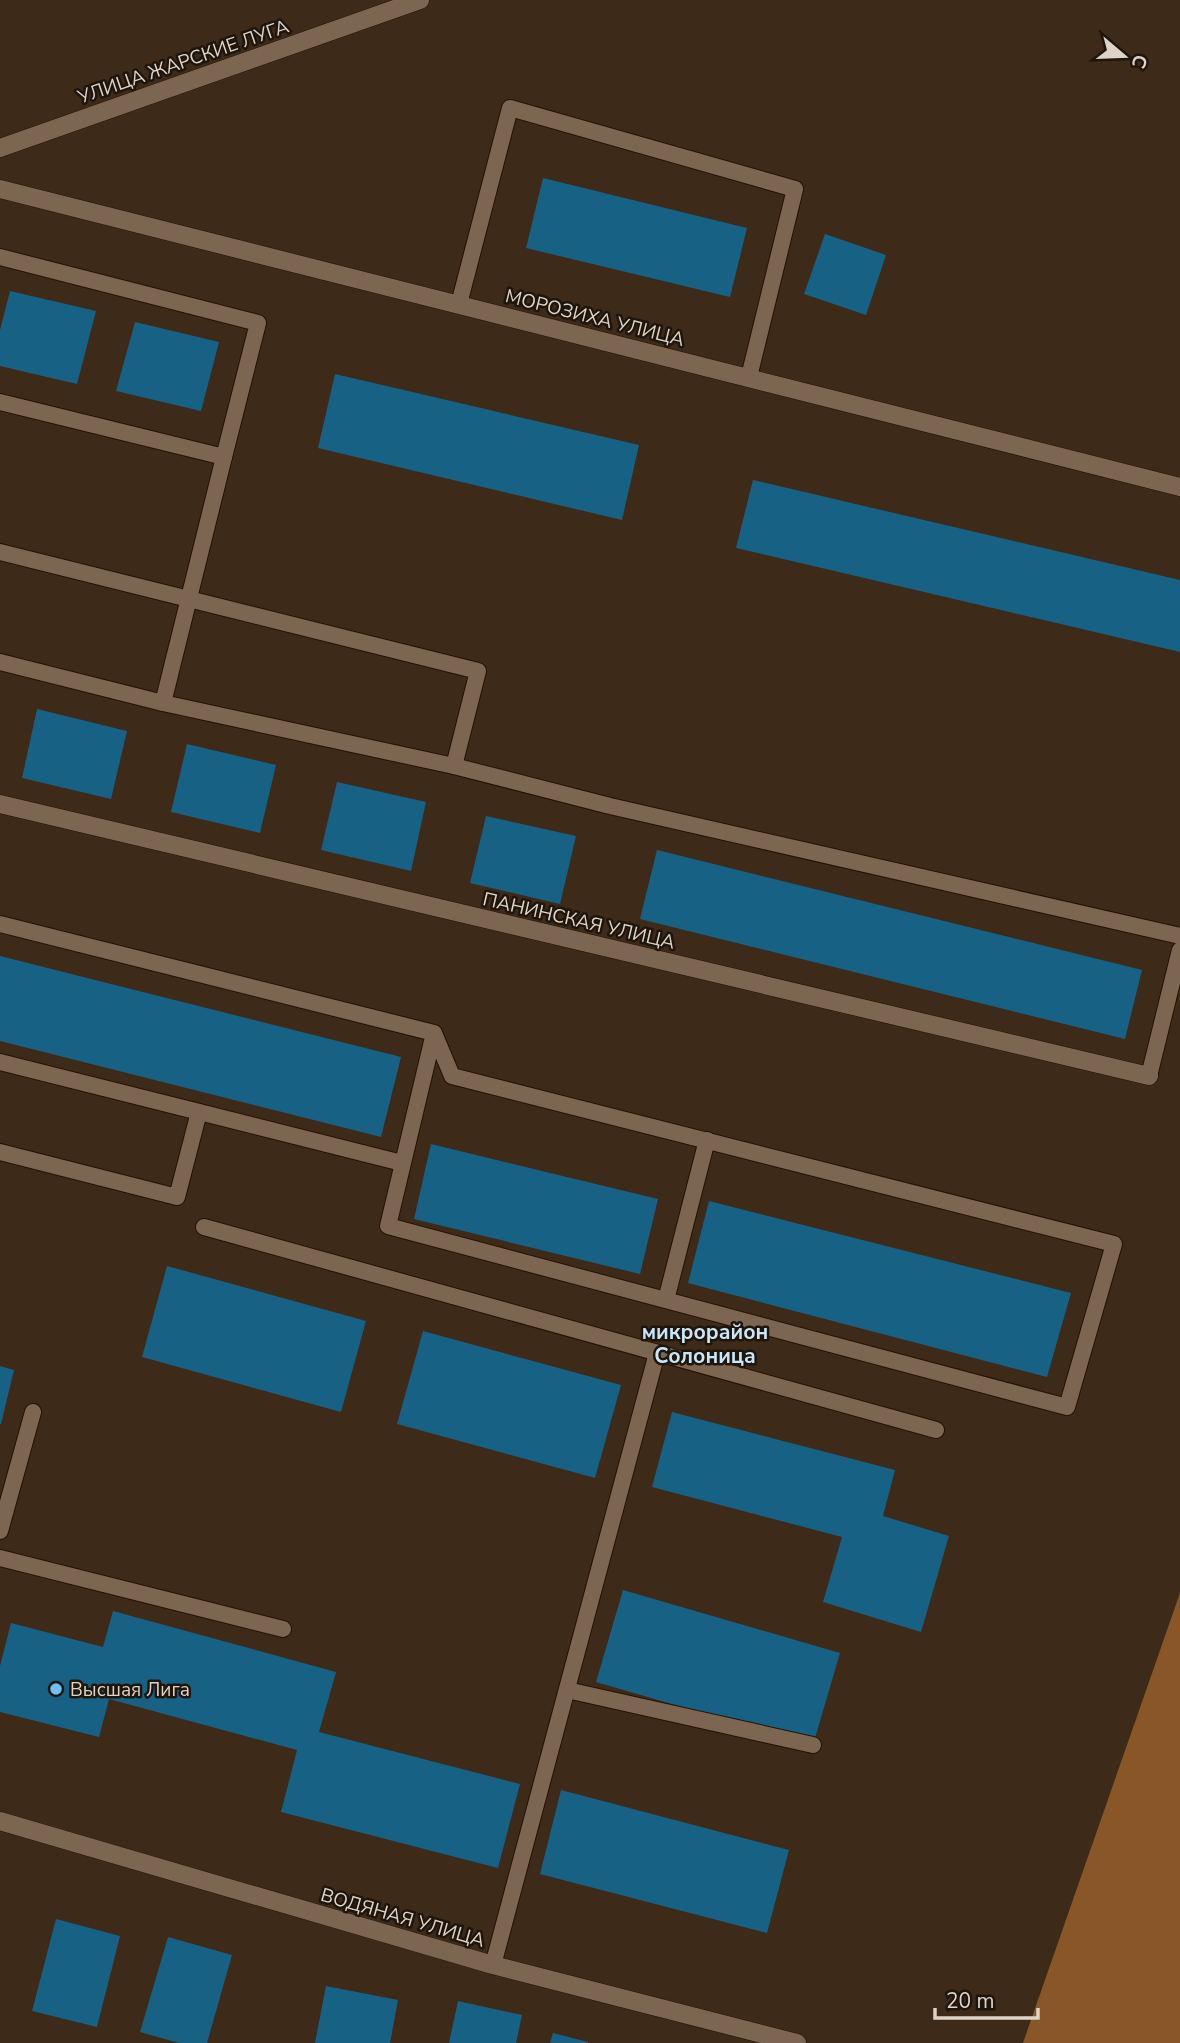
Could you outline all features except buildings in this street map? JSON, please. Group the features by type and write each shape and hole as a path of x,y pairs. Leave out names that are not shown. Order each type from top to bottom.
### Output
{"street":[{"name":"УЛИЦА ЖАРСКИЕ ЛУГА","path":"0,148 420,0"},
{"name":"МОРОЗИХА УЛИЦА","path":"0,189 1180,487"},
{"name":"ПАНИНСКАЯ УЛИЦА","path":"0,804 1149,1076"},
{"name":"ВОДЯНАЯ УЛИЦА","path":"0,1821 493,1965 797,2043"}],"lane":[{"path":"459,304 510,108 795,189 749,377"},
{"path":"0,257 258,323 163,703"},
{"path":"0,402 223,457"},
{"path":"0,552 478,671 454,766"},
{"path":"0,662 163,703 454,766 610,806 1180,936"},
{"path":"0,924 434,1034"},
{"path":"1149,1076 1180,950"},
{"path":"434,1034 452,1076 1114,1244 1067,1407 388,1226 434,1034"},
{"path":"0,1062 402,1163"},
{"path":"0,1152 177,1197 199,1112"},
{"path":"666,1300 708,1140"},
{"path":"204,1227 936,1430"},
{"path":"493,1965 657,1353"},
{"path":"0,1531 33,1412"},
{"path":"0,1558 283,1629"},
{"path":"567,1690 813,1745"}],"shaded area":[{"path":"1180,1593 1180,2043 1023,2043"}],"place":[{"name":"Высшая Лига","path":"56,1689"}],"district":[{"name":"микрорайон Солоница","path":"705,1344"}]}
